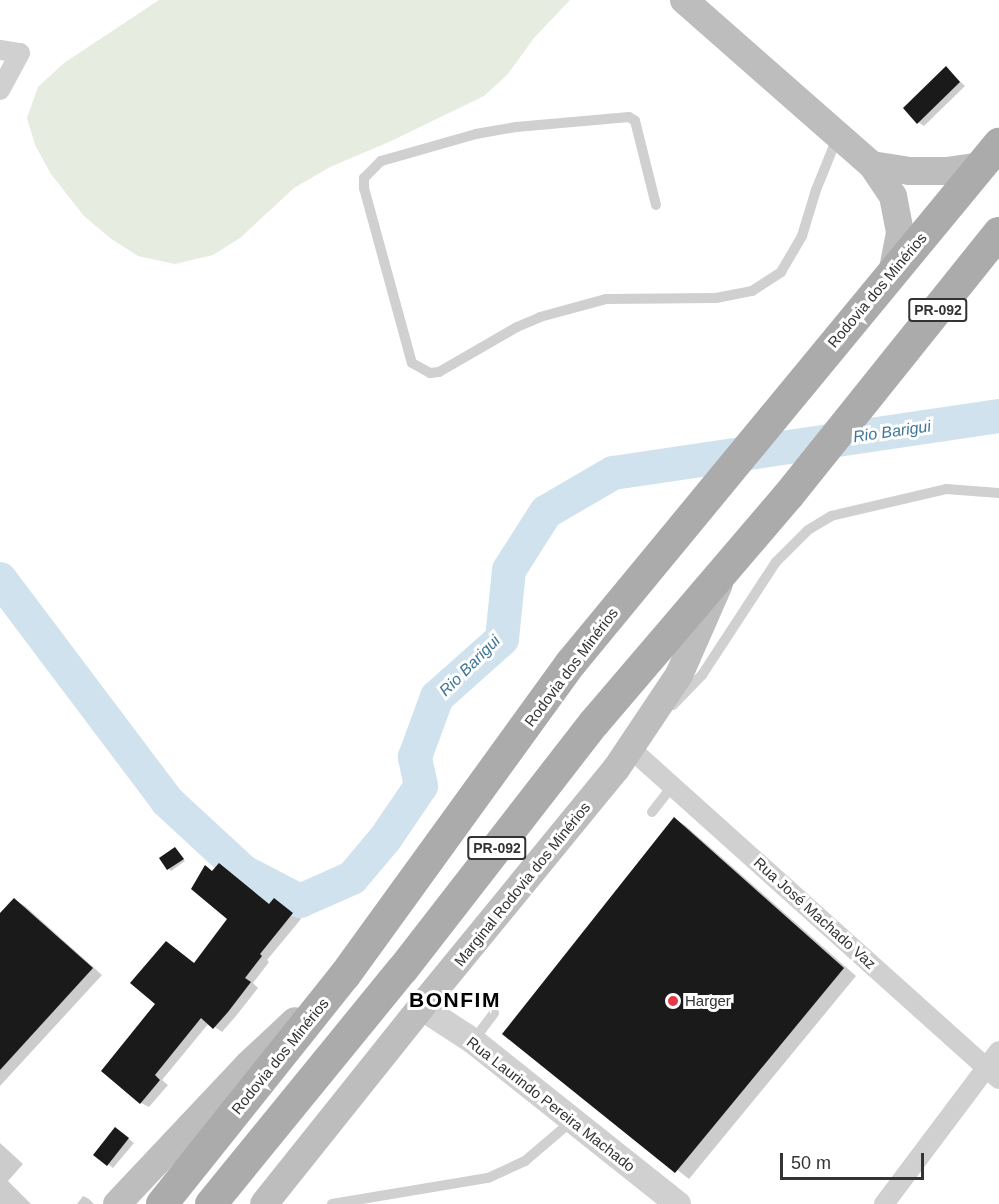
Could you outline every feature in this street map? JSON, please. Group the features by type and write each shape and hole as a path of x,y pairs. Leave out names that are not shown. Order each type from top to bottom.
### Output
{"main road":[{"path":"684,0 872,165 893,196 900,233 893,270"},
{"path":"872,165 909,171 937,171 991,155"},
{"name":"Rodovia dos Minérios","path":"162,1204 345,975 570,663 893,270 991,155"},
{"name":"PR-092","path":"211,1204 403,969 594,723 788,496 996,243"},
{"name":"Marginal Rodovia dos Minérios","path":"264,1204 631,749 679,675 724,571"},
{"path":"117,1204 248,1065 345,975"}],"street":[{"path":"0,50 20,53 0,90"},
{"name":"Rua José Machado Vaz","path":"631,749 674,785 993,1073"},
{"name":"Rua Laurindo Pereira Machado","path":"421,1007 473,1041 678,1204"},
{"path":"884,1204 993,1073 999,1051"}],"lane":[{"path":"656,205 635,121 629,117 516,127 476,134 381,161 364,178 364,188 412,363 430,373 439,372 533,320 606,299 716,298 752,291 781,272 802,236 816,190 838,135"},
{"path":"631,749 702,675 776,562 808,530 831,516 946,489 999,493"},
{"path":"652,812 674,785"},
{"path":"473,1041 494,1013"},
{"path":"332,1204 489,1178 525,1161 572,1121"}],"shaded area":[{"path":"159,0 570,0 534,38 507,75 484,96 389,142 330,167 294,188 240,238 213,255 175,264 138,256 110,238 84,216 51,174 35,145 27,118 38,87 64,63"}],"building":[{"path":"946,66 960,82 917,124 903,108"},
{"name":"Harger","path":"674,817 844,968 675,1173 502,1034"},
{"path":"175,847 184,859 167,870 159,858"},
{"path":"219,863 269,904 274,898 293,913 260,954 262,956 245,978 251,982 228,1012 213,1029 201,1018 155,1075 160,1080 140,1104 101,1071 155,1004 130,983 166,941 194,963 227,919 191,889 205,865 212,871"},
{"path":"14,898 93,968 0,1070 0,913"},
{"path":"115,1127 129,1138 107,1166 93,1155"}],"waterway":[{"name":"Rio Barigui","path":"0,579 167,801 244,872 300,901 352,878 385,839 421,786 415,757 437,697 502,639 509,570 546,512 613,473 999,416"}],"place":[{"name":"Harger","path":"673,1001"}],"district":[{"name":"BONFIM","path":"455,1000"}]}
